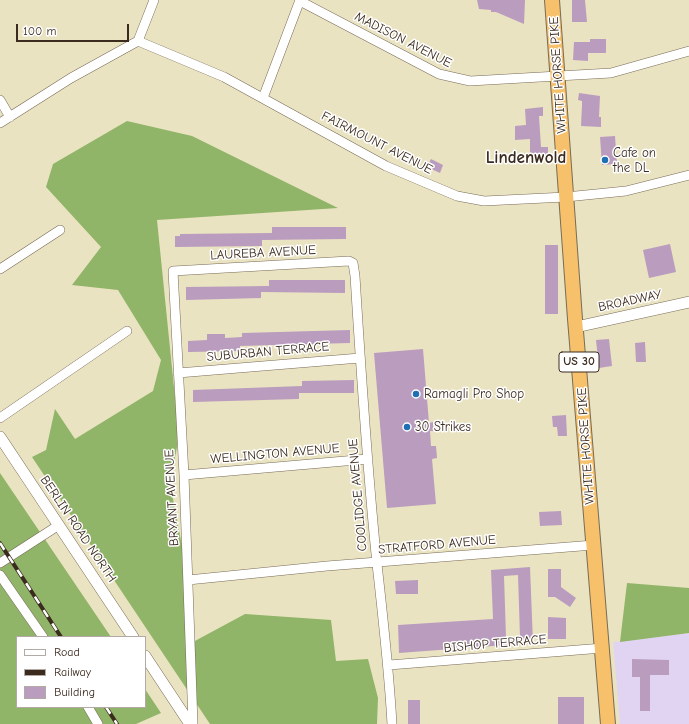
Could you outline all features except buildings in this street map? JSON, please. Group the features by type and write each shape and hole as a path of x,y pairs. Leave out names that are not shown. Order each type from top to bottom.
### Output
{"highway":[{"name":"WHITE HORSE PIKE","path":"552,0 576,327 608,724"}],"street":[{"path":"0,123 71,78 138,41 154,0"},
{"path":"263,98 300,1"},
{"name":"MADISON AVENUE","path":"300,1 439,74 454,79 478,82 611,73 689,51"},
{"name":"FAIRMOUNT AVENUE","path":"138,41 224,77 386,166 457,196 484,201 566,197 626,190 689,175"},
{"path":"0,100 10,117"},
{"path":"0,269 60,230"},
{"name":"LAUREBA AVENUE","path":"173,271 350,261 353,263"},
{"name":"COOLIDGE AVENUE","path":"353,263 377,563 389,666 392,724"},
{"name":"BRYANT AVENUE","path":"173,271 184,475 194,724"},
{"name":"BROADWAY","path":"576,327 688,303"},
{"path":"0,418 127,331"},
{"name":"SUBURBAN TERRACE","path":"178,373 360,358"},
{"name":"BERLIN ROAD NORTH","path":"0,437 132,636"},
{"name":"WELLINGTON AVENUE","path":"184,475 368,460"},
{"path":"0,563 59,525"},
{"name":"STRATFORD AVENUE","path":"188,580 327,566 594,545"},
{"path":"0,575 42,636"},
{"name":"BISHOP TERRACE","path":"389,666 603,648"},
{"path":"146,658 190,724"},
{"path":"89,708 98,724"}],"shaded area":[{"path":"689,633 689,724 620,724 613,642"}],"green space":[{"path":"127,121 192,136 338,208 157,220 179,437 170,483 186,567 193,642 245,614 331,620 336,661 368,659 378,698 377,724 210,724 32,457 46,450 55,409 75,439 153,391 161,360 118,290 72,285 101,247 46,187 53,164"},
{"path":"0,473 110,636 16,636 16,708 146,708 146,690 161,713 136,724 0,724"},
{"path":"627,583 689,588 689,633 620,642"}],"railway":[{"path":"0,543 60,636"},
{"path":"107,708 117,724"}],"place":[{"name":"Cafe on the DL","path":"605,160"},
{"name":"Ramagli Pro Shop","path":"416,394"},
{"name":"30 Strikes","path":"407,427"}],"district":[{"name":"Lindenwold","path":"526,158"}]}
